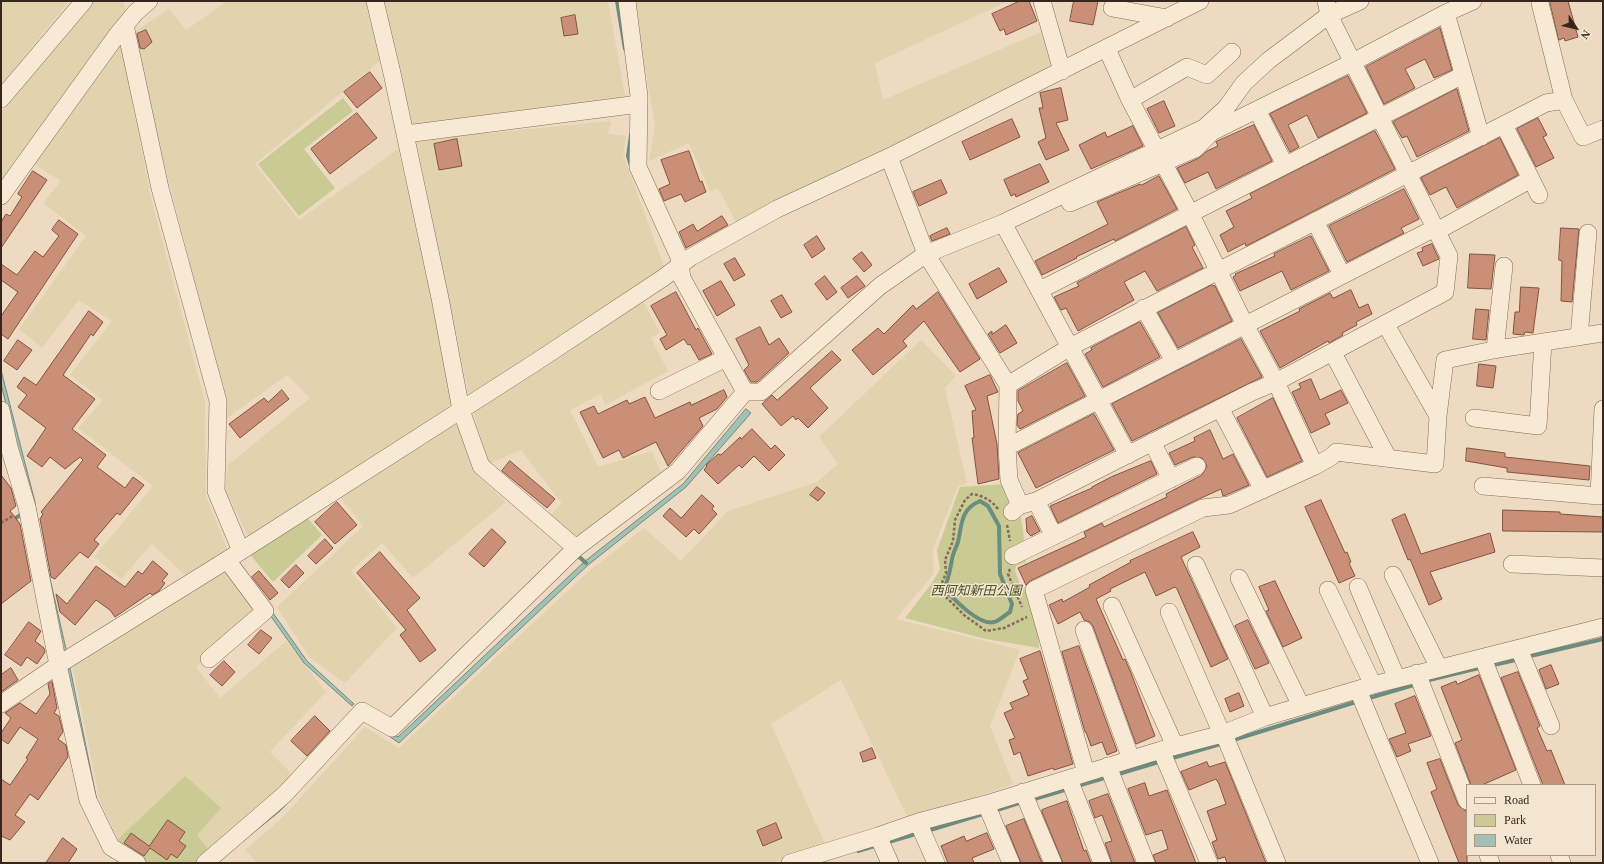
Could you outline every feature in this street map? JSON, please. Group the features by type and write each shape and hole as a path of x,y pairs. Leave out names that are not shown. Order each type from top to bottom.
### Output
{"street":[{"path":"1,99 84,1"},
{"path":"1,196 125,25 136,12 149,1"},
{"path":"375,1 406,134 440,298 461,410 481,466 576,548"},
{"path":"627,1 639,104 638,168 679,257 682,278 745,392"},
{"path":"1042,1 1062,72"},
{"path":"1,704 58,665 461,410 680,266 691,257 777,209 889,157 1062,72 1200,1"},
{"path":"205,863 285,794 362,711 392,728 576,548 678,471 745,392 761,392 880,286 926,254 1006,227 1160,156 1204,128 1226,108 1244,83 1328,8 1360,1"},
{"path":"1160,156 1195,149 1212,132 1353,62 1446,13 1473,1"},
{"path":"1540,3 1564,100 1583,137 1603,129"},
{"path":"1112,8 1167,18"},
{"path":"1012,512 1220,408 1276,382 1445,292 1449,256 1353,62 1328,8"},
{"path":"1446,13 1481,137"},
{"path":"125,25 160,188 218,401 216,491 234,555 265,611 209,659"},
{"path":"1107,49 1130,100 1190,213 1245,325 1276,382 1315,466"},
{"path":"1130,100 1187,67 1207,75 1232,52"},
{"path":"1040,290 1463,75"},
{"path":"1008,385 1070,347 1218,270 1409,175 1546,103 1564,100"},
{"path":"406,134 639,104"},
{"path":"1257,110 1285,165"},
{"path":"1504,125 1539,195"},
{"path":"889,157 926,254 1008,385 1007,447 1009,480 1020,505 1012,512"},
{"path":"1007,447 1098,399 1436,229 1531,179"},
{"path":"1315,221 1342,275"},
{"path":"1006,227 1128,455"},
{"path":"1579,336 1588,233"},
{"path":"1495,350 1504,266"},
{"path":"1144,308 1174,361"},
{"path":"1386,324 1438,416"},
{"path":"1086,773 1034,590 1203,508 1229,506 1315,466 1331,457 1336,452 1435,464 1438,416 1445,360 1495,350 1603,333"},
{"path":"1474,418 1538,426 1543,342"},
{"path":"1333,353 1388,458"},
{"path":"659,391 726,358"},
{"path":"1220,408 1263,490"},
{"path":"1483,486 1601,496 1603,409"},
{"path":"1,410 9,447 27,508 58,665 88,800 111,847 137,863"},
{"path":"1152,442 1171,479"},
{"path":"1013,556 1197,466"},
{"path":"1036,501 1054,536"},
{"path":"1512,564 1603,568"},
{"path":"1196,565 1265,718"},
{"path":"1393,575 1439,668"},
{"path":"1239,578 1301,706"},
{"path":"1358,587 1397,679"},
{"path":"1328,590 1363,692 1430,863"},
{"path":"1112,606 1166,749 1168,767 1209,863"},
{"path":"1169,612 1226,740 1277,863"},
{"path":"790,863 918,822 989,810 1071,785 1086,773 1166,749 1226,740 1265,718 1301,706 1363,692 1397,679 1419,678 1439,668 1485,663 1521,654 1603,628"},
{"path":"1084,630 1131,759"},
{"path":"1521,654 1551,726"},
{"path":"1485,663 1532,784"},
{"path":"1419,678 1466,798"},
{"path":"1108,767 1146,863"},
{"path":"1071,785 1102,863"},
{"path":"1025,798 1053,863"},
{"path":"989,810 1011,863"},
{"path":"918,822 936,863"},
{"path":"878,836 888,858"}],"path":[{"path":"972,494 983,496 1012,512 1014,560 1008,574 1027,617 1004,628 986,631 964,615 939,590 946,573 945,560 953,541 955,520 965,500 972,494"}],"shaded area":[{"path":"1,1 69,1 1,85"},
{"path":"94,1 123,1 127,13 1,186 1,112"},
{"path":"227,1 367,1 380,61 255,164 299,220 398,149 455,405 248,537 225,489 228,465 310,398 287,375 227,418 225,399 131,34 169,9 186,30"},
{"path":"382,1 608,1 626,100 411,125"},
{"path":"634,1 1008,1 875,63 883,100 1041,32 1052,67 736,222 718,188 710,191 689,143 649,161 655,126"},
{"path":"121,45 150,194 205,402 206,496 229,553 187,577 152,544 121,579 94,557 153,486 78,428 103,400 70,375 112,321 79,300 42,348 19,329 86,236 43,203 61,181 34,164"},
{"path":"611,121 608,134 626,136 623,155 665,269 469,396 416,140"},
{"path":"643,301 660,332 651,338 668,371 605,405 601,394 570,410 598,467 652,451 661,473 575,539 550,515 562,504 521,450 489,464 473,411"},
{"path":"921,340 956,376 945,388 967,483 958,486 933,549 934,573 896,619 1020,650 990,726 1013,784 909,820 841,680 771,724 826,846 771,863 257,863 245,850 282,818 365,727 399,748 589,571 644,528 681,561 728,511 817,482 838,464 819,437"},
{"path":"457,421 472,470 506,502 413,578 382,543 351,571 397,628 345,683 309,657 277,607 363,526 340,497"},
{"path":"226,566 256,610 196,667 220,698 286,641 326,692 270,752 294,776 208,849 197,835 185,776 118,839 100,801 72,664"}],"green space":[{"path":"343,98 353,111 304,149 335,188 299,216 258,164"},
{"name":"西阿知新田公園","path":"1005,484 1016,504 1022,521 1026,562 1016,566 1015,571 1021,587 1032,592 1038,622 1039,648 986,639 905,618 932,583 940,569 937,550 960,487"},
{"path":"305,515 322,535 273,582 248,552"},
{"path":"185,776 221,808 197,835 208,849 198,863 148,863 122,845 118,839"}],"water":[{"path":"1,370 35,502 37,521 68,658 97,801 114,847 92,804 31,503 1,384"},
{"path":"746,409 751,413 686,487 588,565 399,743 365,719 280,811 216,863 364,714 398,737 584,562 683,484"},
{"path":"239,565 307,661 354,704 352,706 304,663 236,567"}],"building":[{"path":"1020,1 1029,1 1037,21 1006,35 1004,29 1000,31 992,14"},
{"path":"1074,1 1098,1 1093,25 1070,21"},
{"path":"1550,1 1568,1 1578,37 1565,41 1564,38 1559,40"},
{"path":"575,15 578,34 564,36 561,18"},
{"path":"1440,28 1452,70 1434,78 1425,59 1405,69 1415,88 1384,104 1366,67"},
{"path":"146,30 152,42 144,49 140,48 137,34"},
{"path":"370,72 382,88 357,108 344,92"},
{"path":"1348,76 1367,113 1318,138 1307,115 1288,125 1299,147 1290,152 1270,114"},
{"path":"1061,88 1068,120 1056,123 1069,150 1046,160 1038,142 1046,138 1039,108 1043,108 1040,93"},
{"path":"1457,89 1469,131 1417,157 1407,136 1402,138 1393,122"},
{"path":"1164,101 1175,126 1159,133 1147,109"},
{"path":"357,113 377,138 330,174 311,149"},
{"path":"1538,118 1547,135 1543,137 1554,158 1536,167 1517,129"},
{"path":"1012,119 1020,137 970,160 962,142"},
{"path":"1254,125 1272,161 1216,189 1208,172 1185,183 1177,168 1199,158 1207,151 1218,146 1216,142"},
{"path":"1133,126 1143,146 1091,169 1079,145 1105,132 1107,137"},
{"path":"1375,131 1395,169 1246,246 1245,243 1228,252 1220,235 1234,227 1226,211 1252,198 1250,194"},
{"path":"1500,138 1518,175 1457,208 1446,187 1430,195 1421,178"},
{"path":"457,139 462,166 439,170 434,144"},
{"path":"689,151 700,182 702,181 706,192 685,202 681,194 664,201 659,189 670,184 661,160"},
{"path":"1040,164 1049,182 1016,197 1015,194 1011,196 1004,180"},
{"path":"33,171 47,180 1,248 1,222 6,214 10,216 22,197 18,194"},
{"path":"1159,176 1177,209 1115,241 1114,239 1042,275 1035,261 1108,224 1097,202 1140,184 1141,185"},
{"path":"941,180 947,193 919,206 913,192"},
{"path":"1404,189 1419,219 1401,228 1404,233 1347,262 1329,226"},
{"path":"722,216 728,225 686,248 679,232 693,224 697,231"},
{"path":"59,220 78,234 8,339 1,334 1,316 18,292 1,280 1,264 17,275 35,251 43,257 59,236 52,230"},
{"path":"1186,227 1195,245 1192,247 1203,268 1157,291 1145,271 1124,282 1134,300 1078,331 1066,308 1061,310 1054,297 1079,286 1077,283"},
{"path":"947,228 950,234 932,241 930,236"},
{"path":"1561,228 1579,229 1572,302 1561,301 1562,261 1559,260"},
{"path":"817,236 825,249 812,258 804,245"},
{"path":"1311,236 1329,271 1291,290 1282,271 1240,291 1233,277 1236,275 1235,274 1275,256 1274,254"},
{"path":"1432,244 1439,259 1423,266 1417,253 1423,251 1422,248"},
{"path":"862,252 872,265 864,272 853,259"},
{"path":"1470,254 1495,255 1491,289 1468,288"},
{"path":"735,258 745,275 734,281 724,264"},
{"path":"999,268 1007,282 977,299 969,284"},
{"path":"825,276 837,292 827,300 815,284"},
{"path":"857,276 865,286 848,298 841,288"},
{"path":"721,281 735,305 717,316 703,291"},
{"path":"1212,285 1215,286 1232,321 1178,348 1158,313"},
{"path":"1521,287 1539,288 1533,333 1525,332 1524,335 1513,334 1515,312 1519,312"},
{"path":"1351,290 1359,308 1368,304 1372,314 1356,322 1357,325 1342,333 1343,335 1329,343 1328,341 1280,368 1260,331 1300,311 1299,309 1330,293 1333,298"},
{"path":"676,292 696,330 698,328 712,354 699,360 690,344 688,345 684,339 666,350 660,339 667,335 651,306"},
{"path":"938,292 980,359 960,372 924,321 903,341 907,346 873,375 852,350 878,328 884,334 913,305 916,309"},
{"path":"782,295 792,312 781,318 771,301"},
{"path":"1476,309 1489,310 1486,340 1473,339"},
{"path":"89,311 103,322 93,336 91,334 63,375 95,399 72,429 106,455 97,467 125,488 133,477 144,485 120,515 117,513 94,540 99,544 88,558 80,552 55,579 51,577 40,519 43,514 41,512 83,460 80,457 65,469 50,457 42,467 27,456 46,428 18,407 27,395 17,387 24,377 36,385"},
{"path":"1140,322 1160,357 1103,387 1085,354 1092,350 1091,348"},
{"path":"1006,325 1017,343 1000,353 988,334 992,331 992,334"},
{"path":"760,327 769,345 779,338 789,353 757,382 751,382 744,370 749,365 736,339"},
{"path":"1241,339 1262,377 1132,441 1112,404"},
{"path":"18,340 32,350 17,370 4,361"},
{"path":"832,351 841,360 810,388 828,408 808,428 798,418 796,420 793,416 781,426 762,404 772,395 777,400"},
{"path":"1067,363 1085,396 1020,429 1017,425 1018,414 1023,411 1018,401 1018,391"},
{"path":"1479,364 1496,366 1493,388 1477,386"},
{"path":"990,375 998,392 987,396 997,444 999,479 978,484 972,438 974,438 972,411 976,410 965,386"},
{"path":"1311,379 1320,400 1341,390 1348,403 1325,414 1330,424 1311,433 1292,392 1301,388 1299,384"},
{"path":"282,390 289,399 240,438 229,424 264,398 268,402"},
{"path":"724,390 727,397 717,409 699,418 703,426 668,466 656,442 623,458 619,450 603,458 580,412 594,406 598,414 627,400 629,404 645,397 655,418 690,402 691,405"},
{"path":"1273,398 1302,461 1267,477 1237,418"},
{"path":"1094,414 1114,450 1036,488 1018,453"},
{"path":"752,429 771,449 775,445 785,455 769,471 754,456 742,468 739,465 718,484 704,470 707,466 706,465 718,454 721,455 740,437 741,439"},
{"path":"1210,430 1223,459 1233,454 1249,485 1223,496 1221,489 1030,581 1026,585 1018,568 1086,537 1084,532 1102,523 1104,527 1167,497 1166,494 1202,475 1207,466 1202,458 1193,457 1175,465 1169,453 1195,441 1194,438"},
{"path":"1467,448 1505,453 1505,457 1590,466 1589,480 1507,472 1507,468 1466,461"},
{"path":"510,461 555,499 547,508 502,471"},
{"path":"1151,461 1157,474 1058,523 1050,506 1092,488 1111,477"},
{"path":"1,475 11,488 16,506 10,511 20,524 31,581 1,604"},
{"path":"817,487 825,493 818,501 810,495"},
{"path":"702,495 714,506 712,509 717,514 699,534 694,529 686,537 663,516 670,508 681,518"},
{"path":"1321,500 1345,553 1347,552 1351,562 1349,563 1355,576 1339,583 1305,507"},
{"path":"337,502 357,525 335,544 315,522"},
{"path":"1503,510 1560,512 1560,514 1603,517 1603,532 1503,531"},
{"path":"1405,514 1421,554 1490,533 1495,552 1430,572 1442,599 1429,605 1410,559 1408,560 1392,520"},
{"path":"1032,516 1040,531 1031,536 1027,532 1026,519"},
{"path":"492,529 506,542 484,567 469,554"},
{"path":"1193,532 1200,547 1181,557 1228,659 1211,667 1177,589 1175,587 1156,596 1145,572 1110,589 1111,591 1096,599 1123,660 1125,659 1155,736 1136,744 1093,626 1090,622 1084,620 1080,612 1058,624 1049,605 1062,599 1063,602 1090,587 1089,585 1131,562 1130,561"},
{"path":"325,539 333,548 316,564 308,556"},
{"path":"380,552 420,598 407,610 436,650 420,662 400,635 406,630 357,573"},
{"path":"153,561 168,574 162,581 165,583 159,591 152,595 150,593 115,617 110,610 96,600 75,625 60,612 56,594 67,604 96,566 125,587 138,571 142,574"},
{"path":"296,565 304,573 289,588 281,580"},
{"path":"259,571 278,593 270,600 252,577"},
{"path":"1275,581 1302,638 1283,647 1266,611 1269,610 1259,587"},
{"path":"1248,620 1269,663 1255,669 1235,626"},
{"path":"29,622 41,631 35,641 44,648 45,652 37,664 27,657 21,666 5,655"},
{"path":"261,630 272,638 259,654 248,645"},
{"path":"1079,646 1117,751 1107,755 1102,742 1091,746 1085,732 1062,652"},
{"path":"1040,651 1073,764 1054,770 1053,768 1028,776 1020,752 1014,755 1009,740 1015,738 1004,713 1013,709 1010,703 1029,695 1023,681 1028,679 1020,659"},
{"path":"224,661 235,672 222,686 210,675"},
{"path":"1551,665 1559,684 1546,689 1539,670"},
{"path":"11,668 18,680 1,692 1,675"},
{"path":"1518,672 1540,726 1537,728 1547,751 1551,750 1565,784 1543,784 1501,678"},
{"path":"1479,675 1516,770 1484,784 1471,784 1455,743 1462,740 1441,687 1456,681 1457,684"},
{"path":"52,682 57,708 54,713 59,716 63,732 58,739 66,745 68,757 38,800 30,794 15,815 25,822 10,840 1,836 1,779 10,785 28,759 26,758 38,739 20,727 8,744 1,739 1,733 11,718 5,713 20,703 36,714 50,694 48,684"},
{"path":"1239,693 1244,706 1230,712 1225,699"},
{"path":"1415,696 1431,736 1408,744 1411,751 1397,757 1389,739 1406,733 1395,704"},
{"path":"315,716 330,731 307,756 291,741"},
{"path":"872,748 876,758 863,762 860,753"},
{"path":"1440,759 1458,805 1466,811 1467,863 1459,863 1431,792 1437,789 1427,763"},
{"path":"1207,762 1209,767 1225,762 1266,863 1227,863 1225,857 1218,859 1212,842 1217,840 1207,811 1226,804 1219,784 1216,779 1189,790 1181,772"},
{"path":"1145,783 1149,796 1167,790 1196,863 1156,863 1153,855 1168,849 1162,830 1146,835 1128,789"},
{"path":"1108,794 1135,863 1112,863 1105,843 1112,841 1102,815 1095,818 1089,801"},
{"path":"1067,801 1084,851 1086,850 1091,863 1063,863 1042,812 1042,810"},
{"path":"1024,819 1042,863 1021,863 1006,826"},
{"path":"168,820 185,832 179,841 186,846 177,858 171,854 167,860 150,848 144,856 124,843 131,833 149,846"},
{"path":"776,823 782,838 763,846 757,831"},
{"path":"987,833 994,849 972,858 974,863 948,863 941,846 964,836 966,841"},
{"path":"63,838 77,849 68,863 46,863"}],"waterway":[{"path":"617,1 625,49"},
{"path":"631,135 628,156 631,166"},
{"path":"980,501 988,506 999,526 1000,574 1012,604 1010,612 994,622 981,620 974,616 944,589 958,542 963,517 969,508 980,501"},
{"path":"12,521 24,512"},
{"path":"576,554 586,563"},
{"path":"1526,657 1603,639"},
{"path":"1489,666 1520,659"},
{"path":"1425,681 1483,667"},
{"path":"1366,699 1417,684"},
{"path":"1230,741 1359,701"},
{"path":"1169,759 1224,743"},
{"path":"1115,775 1162,761"},
{"path":"1077,786 1108,777"},
{"path":"1031,800 1068,789"},
{"path":"994,811 1022,802"},
{"path":"927,831 986,813"},
{"path":"885,843 919,833"},
{"path":"858,851 878,845"}]}
